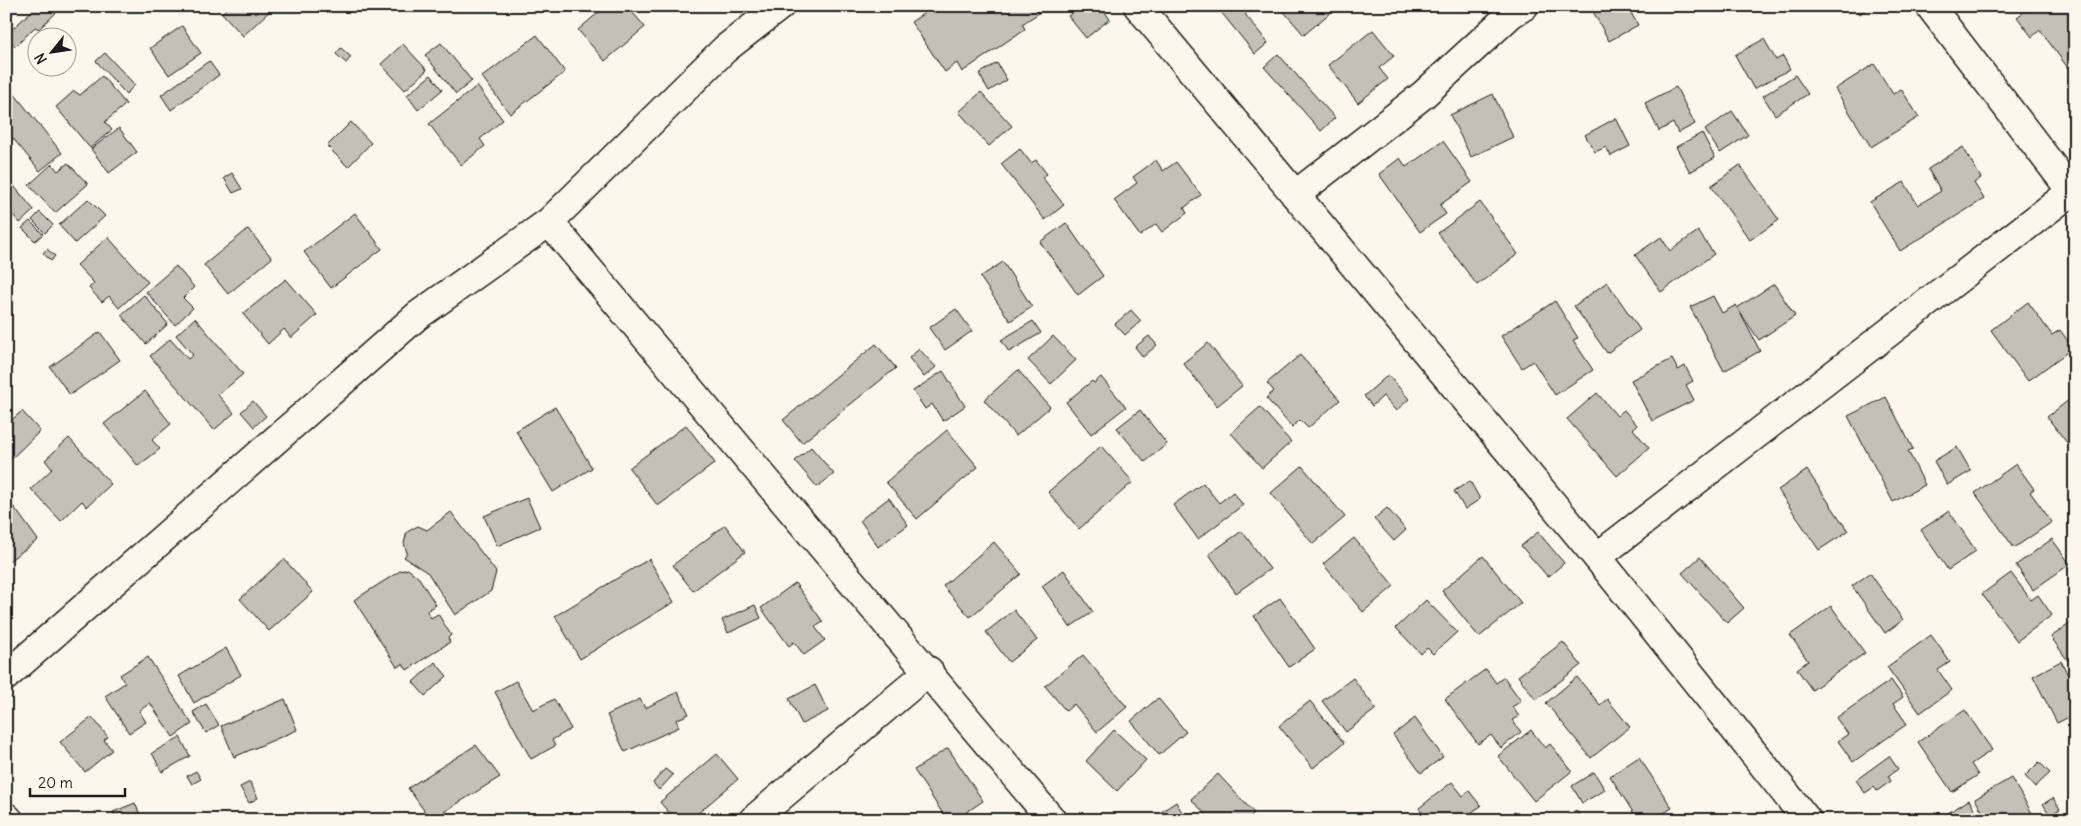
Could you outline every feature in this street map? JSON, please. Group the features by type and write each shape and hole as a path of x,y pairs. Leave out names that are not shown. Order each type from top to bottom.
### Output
{"street":[{"path":"6,676 417,316 549,222 725,49 780,6"},
{"path":"1138,6 1597,557 1807,820"},
{"path":"1295,195 1423,95 1511,14 1524,6"},
{"path":"1597,557 2073,194 1930,6"},
{"path":"549,222 929,671 1052,820"},
{"path":"753,820 929,671"},
{"path":"6,817 9,820"}],"building":[{"path":"37,6 63,6 40,28 28,28 28,34 15,47 6,35"},
{"path":"229,6 275,6 243,36 222,13"},
{"path":"606,6 627,6 645,27 605,61 578,30"},
{"path":"930,6 1035,6 1039,13 1022,24 1025,29 962,72 957,63 945,72 911,22 932,8"},
{"path":"1081,6 1100,6 1110,19 1086,38 1068,16"},
{"path":"1211,6 1223,6 1215,12"},
{"path":"1227,6 1249,6 1251,9 1245,14 1268,43 1255,54 1221,12"},
{"path":"1279,6 1338,6 1304,35"},
{"path":"1590,6 1627,6 1638,25 1609,41"},
{"path":"1855,6 1871,6 1860,14"},
{"path":"2032,6 2072,6 2075,9 2075,64 2068,68 2040,30 2032,37 2017,17"},
{"path":"182,26 201,53 169,75 150,48"},
{"path":"1373,30 1394,56 1379,68 1388,79 1358,103 1328,65"},
{"path":"537,35 565,72 510,114 482,77"},
{"path":"1764,39 1776,60 1783,56 1790,69 1754,89 1735,55"},
{"path":"441,43 472,81 456,94 425,55"},
{"path":"403,44 427,70 405,90 381,64"},
{"path":"341,48 351,57 346,63 336,54"},
{"path":"105,53 135,85 126,94 96,61"},
{"path":"1278,54 1335,118 1321,131 1264,67"},
{"path":"209,61 219,75 171,110 161,95"},
{"path":"997,63 1007,80 989,91 979,74"},
{"path":"1874,64 1893,94 1901,89 1919,117 1871,147 1835,89"},
{"path":"431,75 442,90 418,110 407,95"},
{"path":"1795,75 1808,94 1775,115 1763,96"},
{"path":"102,76 126,104 105,122 112,130 90,148 56,107 74,91 80,95"},
{"path":"477,86 503,120 480,139 485,146 461,165 429,124"},
{"path":"1676,87 1695,124 1678,133 1673,123 1659,131 1645,103"},
{"path":"12,91 62,153 40,171 6,130 6,95"},
{"path":"981,92 1012,126 989,146 959,112"},
{"path":"1493,94 1513,137 1471,157 1450,115"},
{"path":"1732,111 1748,135 1720,153 1705,130"},
{"path":"1616,118 1630,146 1611,156 1606,147 1595,152 1585,135"},
{"path":"351,122 371,143 348,167 327,146"},
{"path":"119,128 137,152 109,173 91,149"},
{"path":"1702,133 1715,158 1690,172 1676,147"},
{"path":"1443,141 1472,182 1440,205 1446,214 1420,232 1379,174 1400,158 1406,167"},
{"path":"1963,147 1981,178 1974,183 1984,199 1900,251 1870,202 1904,182 1918,205 1941,191 1928,169"},
{"path":"1020,149 1031,163 1036,160 1047,174 1042,177 1064,205 1045,220 1001,164"},
{"path":"1156,160 1163,171 1176,162 1201,195 1184,208 1187,213 1162,232 1156,224 1140,236 1114,200 1137,183 1133,177"},
{"path":"68,163 88,184 55,213 29,185 52,164 58,171"},
{"path":"1740,165 1779,220 1750,240 1711,186"},
{"path":"232,173 242,189 233,193 224,178"},
{"path":"8,179 34,210 20,223 6,207 6,180"},
{"path":"88,199 105,216 75,243 59,225"},
{"path":"1480,202 1518,254 1477,285 1438,233"},
{"path":"40,212 53,225 45,233 32,220"},
{"path":"355,213 382,249 331,288 304,252"},
{"path":"30,221 43,234 35,241 22,228"},
{"path":"1066,223 1103,276 1078,295 1040,242"},
{"path":"248,229 272,258 228,294 204,265"},
{"path":"1698,231 1714,254 1661,292 1635,255 1661,237 1670,251"},
{"path":"108,237 148,282 119,308 109,296 102,302 89,288 94,283 77,265"},
{"path":"47,249 55,256 51,261 43,253"},
{"path":"1003,262 1032,307 1010,321 980,277"},
{"path":"176,266 194,287 183,298 193,308 175,325 146,292"},
{"path":"286,279 317,315 291,338 284,329 268,344 243,314"},
{"path":"1607,282 1640,330 1607,353 1574,306"},
{"path":"1774,284 1795,316 1759,340 1737,308"},
{"path":"144,295 168,324 146,344 121,315"},
{"path":"1713,296 1722,313 1736,305 1760,351 1724,371 1690,307"},
{"path":"1555,301 1578,338 1573,340 1593,370 1555,395 1533,361 1522,368 1501,336"},
{"path":"2028,302 2052,335 2060,330 2073,348 2028,381 1991,330"},
{"path":"956,309 972,331 945,350 929,328"},
{"path":"1131,310 1141,321 1125,335 1115,324"},
{"path":"195,318 243,374 218,395 234,413 214,430 150,356 170,339 188,359 193,355 176,335"},
{"path":"1033,321 1041,333 1009,352 1001,340"},
{"path":"100,332 120,360 70,395 50,367"},
{"path":"1053,336 1076,360 1051,384 1028,360"},
{"path":"1149,336 1157,345 1143,357 1135,347"},
{"path":"1208,343 1242,386 1217,406 1183,363"},
{"path":"876,344 896,368 802,443 783,420"},
{"path":"919,349 936,367 924,377 909,358"},
{"path":"1300,355 1340,400 1308,428 1300,420 1292,427 1266,398 1274,391 1267,383"},
{"path":"1672,359 1678,370 1685,366 1693,381 1686,385 1694,400 1652,421 1631,380"},
{"path":"1018,370 1050,407 1016,436 984,400"},
{"path":"943,371 965,406 943,421 932,404 925,409 913,391"},
{"path":"1388,375 1409,399 1396,411 1383,396 1372,406 1364,396"},
{"path":"1101,377 1126,407 1091,434 1066,402 1092,381 1094,383"},
{"path":"145,391 171,424 152,440 160,449 138,466 104,424"},
{"path":"1597,393 1617,416 1624,410 1637,425 1633,429 1649,448 1617,476 1567,419"},
{"path":"1886,397 1913,449 1908,451 1925,485 1893,502 1848,416"},
{"path":"2075,397 2075,453 2047,417"},
{"path":"253,401 266,416 254,427 241,412"},
{"path":"555,407 592,468 553,492 516,431"},
{"path":"1260,407 1291,442 1262,468 1231,433"},
{"path":"1140,410 1167,444 1145,462 1117,428"},
{"path":"22,411 40,431 10,460 6,456 6,425"},
{"path":"686,425 715,463 658,506 629,468"},
{"path":"947,430 978,467 917,519 886,482"},
{"path":"69,438 111,484 87,507 82,501 61,521 31,489 52,469 45,460"},
{"path":"1101,446 1133,482 1079,529 1048,492"},
{"path":"811,447 834,474 817,487 795,461"},
{"path":"1957,447 1971,471 1947,485 1934,461"},
{"path":"2016,464 2034,489 2030,492 2052,522 2014,548 1975,493"},
{"path":"1302,466 1345,517 1313,544 1271,493"},
{"path":"1807,470 1848,531 1819,550 1778,490"},
{"path":"1470,481 1480,499 1465,509 1454,491"},
{"path":"1203,483 1219,503 1233,492 1243,505 1198,539 1173,505"},
{"path":"527,498 540,527 497,546 484,516"},
{"path":"889,498 908,525 878,547 860,520"},
{"path":"14,507 38,540 6,563 6,513"},
{"path":"1387,508 1406,530 1394,541 1374,519"},
{"path":"1949,511 1976,551 1948,570 1921,530"},
{"path":"451,512 496,572 491,591 455,615 428,573 404,557 407,553 404,543 407,532 418,526 427,530"},
{"path":"725,525 745,552 693,591 673,565"},
{"path":"1242,531 1270,569 1236,593 1209,554"},
{"path":"1538,532 1564,563 1548,577 1521,546"},
{"path":"1354,538 1394,586 1363,612 1323,564"},
{"path":"2052,539 2070,564 2033,590 2016,565"},
{"path":"994,542 1021,574 970,617 943,586"},
{"path":"1483,556 1521,603 1479,637 1442,591"},
{"path":"1700,557 1744,608 1727,623 1682,573"},
{"path":"284,559 313,592 269,631 240,599"},
{"path":"649,559 674,602 580,659 555,616"},
{"path":"408,569 419,578 436,605 427,611 431,618 438,614 451,635 448,638 450,642 407,670 403,664 397,667 354,600 400,571"},
{"path":"1064,570 1093,612 1070,627 1042,586"},
{"path":"1870,573 1903,620 1885,633 1852,586"},
{"path":"2011,573 2031,600 2038,595 2052,615 2017,641 1982,594"},
{"path":"795,583 823,622 815,627 825,640 804,655 794,642 789,646 761,608"},
{"path":"1280,598 1315,649 1289,667 1254,616"},
{"path":"1426,600 1457,632 1433,654 1427,648 1421,654 1396,628"},
{"path":"755,605 761,618 728,633 722,620"},
{"path":"1831,606 1865,653 1812,690 1797,669 1808,661 1790,635"},
{"path":"1014,610 1037,640 1009,662 986,632"},
{"path":"2075,620 2075,656 2068,661 2051,637"},
{"path":"1931,635 1950,662 1938,670 1952,690 1920,713 1887,667"},
{"path":"1563,642 1581,665 1536,700 1518,676"},
{"path":"226,648 241,675 194,703 179,676"},
{"path":"1083,655 1127,707 1097,732 1074,704 1066,711 1045,686"},
{"path":"148,657 192,724 173,737 150,703 139,711 146,722 129,733 105,696 125,683 120,675"},
{"path":"2061,661 2068,675 2074,672 2075,674 2075,714 2057,723 2033,676"},
{"path":"435,662 447,676 425,696 413,682"},
{"path":"1486,669 1496,683 1504,677 1521,701 1512,707 1519,716 1512,720 1521,732 1501,748 1491,735 1478,744 1445,699"},
{"path":"1577,677 1600,705 1607,699 1630,727 1591,758 1546,703"},
{"path":"1353,678 1376,709 1346,732 1322,701"},
{"path":"1891,680 1903,697 1893,704 1907,724 1853,762 1838,741 1848,734 1836,718"},
{"path":"516,681 533,710 554,699 571,729 552,740 555,746 531,759 495,692"},
{"path":"815,685 828,711 802,724 789,699"},
{"path":"678,692 689,714 676,720 679,727 625,752 607,715 640,699 645,708"},
{"path":"1158,698 1186,732 1159,755 1131,721"},
{"path":"285,699 297,730 234,757 221,726"},
{"path":"1310,701 1344,743 1313,768 1279,726"},
{"path":"206,704 219,725 206,733 193,712"},
{"path":"1965,710 1992,750 1971,764 1978,775 1952,792 1918,742"},
{"path":"92,717 108,737 104,740 112,750 85,772 60,742"},
{"path":"1415,718 1443,757 1421,773 1393,735"},
{"path":"1114,730 1146,760 1117,791 1086,761"},
{"path":"1531,730 1545,748 1550,744 1572,771 1534,801 1498,756"},
{"path":"180,737 190,756 162,772 152,753"},
{"path":"476,745 500,777 431,820 408,788"},
{"path":"948,748 983,801 955,820 947,820 914,770"},
{"path":"717,754 738,779 690,820 675,820 660,802"},
{"path":"1889,756 1898,769 1888,776 1891,781 1877,791 1874,787 1865,793 1856,780"},
{"path":"1639,757 1672,808 1653,820 1638,820 1610,776"},
{"path":"2039,762 2050,773 2035,787 2025,776"},
{"path":"665,769 673,775 659,790 653,783"},
{"path":"196,771 201,779 192,784 187,776"},
{"path":"1594,772 1605,790 1582,803 1572,786"},
{"path":"1218,774 1254,813 1247,820 1211,820 1191,799"},
{"path":"2011,778 2035,818 2033,820 1987,820 1975,799"},
{"path":"250,782 258,798 249,803 240,787"},
{"path":"1452,782 1463,796 1469,791 1481,806 1472,812 1478,820 1428,820 1419,808"},
{"path":"2053,798 2060,809 2050,815 2043,804"},
{"path":"1969,800 1981,820 1937,820"},
{"path":"1176,802 1183,814 1175,820 1166,820 1161,812"},
{"path":"135,803 141,817 135,820 116,820 113,812"},
{"path":"1576,810 1583,820 1562,820"}]}
